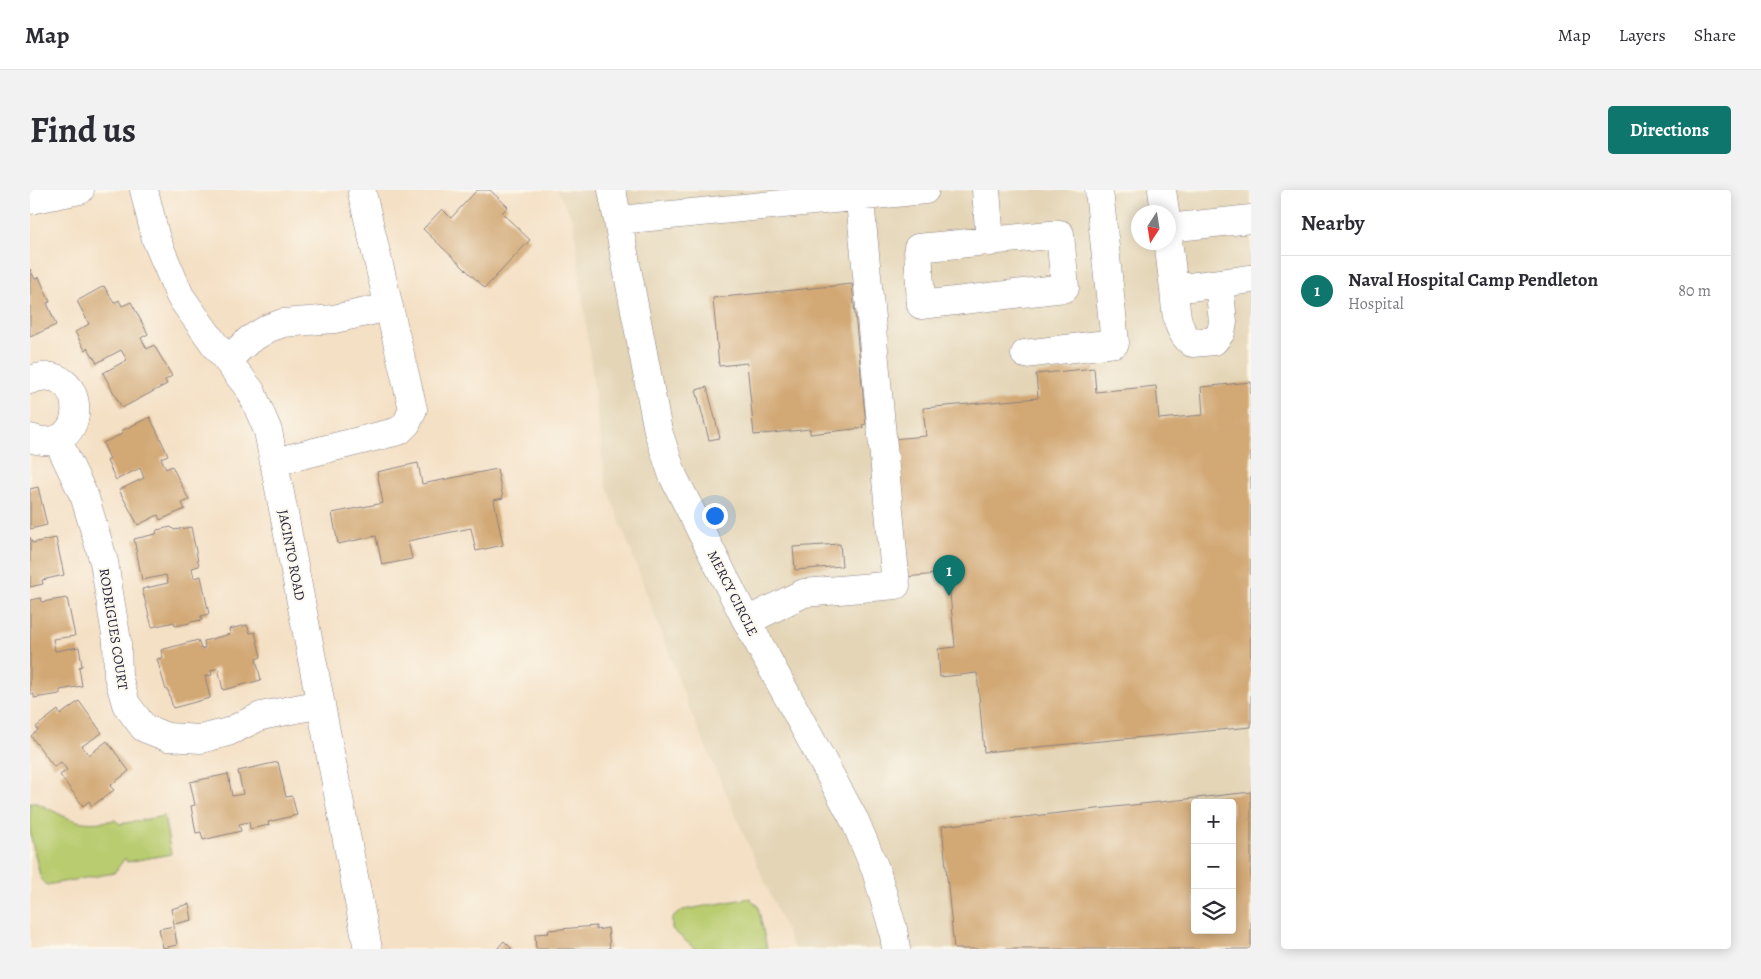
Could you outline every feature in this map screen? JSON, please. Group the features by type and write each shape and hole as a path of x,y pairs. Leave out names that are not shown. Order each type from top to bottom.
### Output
{"street":[{"path":"30,200 80,190"},
{"name":"JACINTO ROAD","path":"144,190 156,239 180,296 251,391 268,431 368,949"},
{"name":"MERCY CIRCLE","path":"612,190 658,431 673,476 747,621 855,821 876,871 893,929 896,949"},
{"path":"619,220 860,193 925,190"},
{"path":"986,190 990,242"},
{"path":"1025,354 1115,343 1099,190"},
{"path":"1162,190 1164,205"},
{"path":"274,462 386,436 399,431 408,423 413,409 362,193"},
{"path":"747,621 804,593 896,585 860,193"},
{"path":"1176,227 1251,218"},
{"path":"1060,234 1065,288 921,305 918,248 990,242 1060,234"},
{"path":"1169,250 1178,326 1184,337 1192,343 1214,340 1221,332 1223,322 1219,283"},
{"path":"1174,289 1251,279"},
{"path":"227,360 249,340 269,328 283,323 329,320 389,307"},
{"path":"30,380 41,377 61,381 74,396 77,406 74,421 66,433 57,439 48,441 38,441 30,438"},
{"name":"RODRIGUES COURT","path":"57,439 85,498 104,562 117,640 118,676 126,704 144,728 167,737 201,739 228,732 261,716 321,704"}],"shaded area":[{"path":"557,190 1251,190 1251,949 794,949 689,708 606,484 573,220"}],"green space":[{"path":"30,803 37,803 74,820 91,823 115,820 120,824 164,816 171,854 127,862 125,858 114,873 46,885 41,880 30,833"},
{"path":"750,898 758,906 767,949 695,949 672,929 672,918 683,910"}],"building":[{"path":"477,190 490,190 508,207 502,213 530,240 485,288 423,229 442,209 451,218"},
{"path":"30,269 35,279 39,277 50,302 47,303 56,325 30,337"},
{"path":"852,284 866,424 862,425 863,428 810,434 810,429 754,435 747,363 719,366 713,298"},
{"path":"104,286 114,303 119,300 122,306 131,302 148,334 141,338 147,349 154,345 172,376 165,380 167,384 122,408 103,373 127,360 121,350 97,363 88,348 85,350 75,332 89,324 77,301"},
{"path":"1094,368 1096,392 1156,386 1159,419 1203,415 1201,387 1251,382 1251,727 984,752 977,673 940,677 938,649 955,647 948,573 905,577 892,439 926,436 923,408 1038,398 1036,374"},
{"path":"707,387 720,438 709,440 696,390"},
{"path":"150,417 168,455 161,458 166,469 172,466 189,500 182,503 185,509 160,520 158,515 138,525 119,490 144,478 140,468 116,480 107,461 110,459 103,443 122,434 121,431"},
{"path":"418,463 422,484 497,469 503,498 494,500 503,545 476,551 471,528 408,541 412,559 382,565 376,536 338,544 332,513 383,503 377,472"},
{"path":"38,487 47,525 30,529 30,489"},
{"path":"171,527 174,530 191,527 199,566 192,568 194,578 201,576 209,614 201,616 202,620 190,623 175,626 174,622 152,627 142,589 168,583 166,575 142,580 134,539 156,534 157,530"},
{"path":"30,537 32,543 56,538 64,575 42,580 43,584 30,587"},
{"path":"840,544 842,566 795,570 793,547"},
{"path":"41,598 42,602 67,598 75,636 53,639 55,651 79,647 82,666 79,667 82,686 60,690 60,694 34,698 34,694 30,694 30,600"},
{"path":"247,625 250,633 255,632 261,657 256,659 261,680 223,690 218,668 211,670 212,675 205,676 210,698 173,708 157,659 163,658 161,650 198,640 201,649 205,648 204,641 230,634 229,629"},
{"path":"79,701 102,733 82,746 89,755 107,741 129,771 110,786 114,790 92,806 89,801 83,806 60,775 67,770 61,762 54,767 31,736 38,730 36,727 58,710 60,715"},
{"path":"278,762 286,797 292,796 297,815 268,822 269,825 250,829 249,822 239,824 241,831 203,840 201,832 196,833 191,806 195,805 190,782 228,774 232,796 243,794 238,771"},
{"path":"1251,792 1251,949 954,949 942,826"},
{"path":"189,904 192,920 174,924 171,909"},
{"path":"174,926 177,945 163,948 159,929"},
{"path":"596,926 596,930 608,928 610,949 536,949 535,934 549,933 548,930"},
{"path":"504,941 512,949 497,949"}],"place":[{"name":"Naval Hospital Camp Pendleton","path":"949,596"}]}
